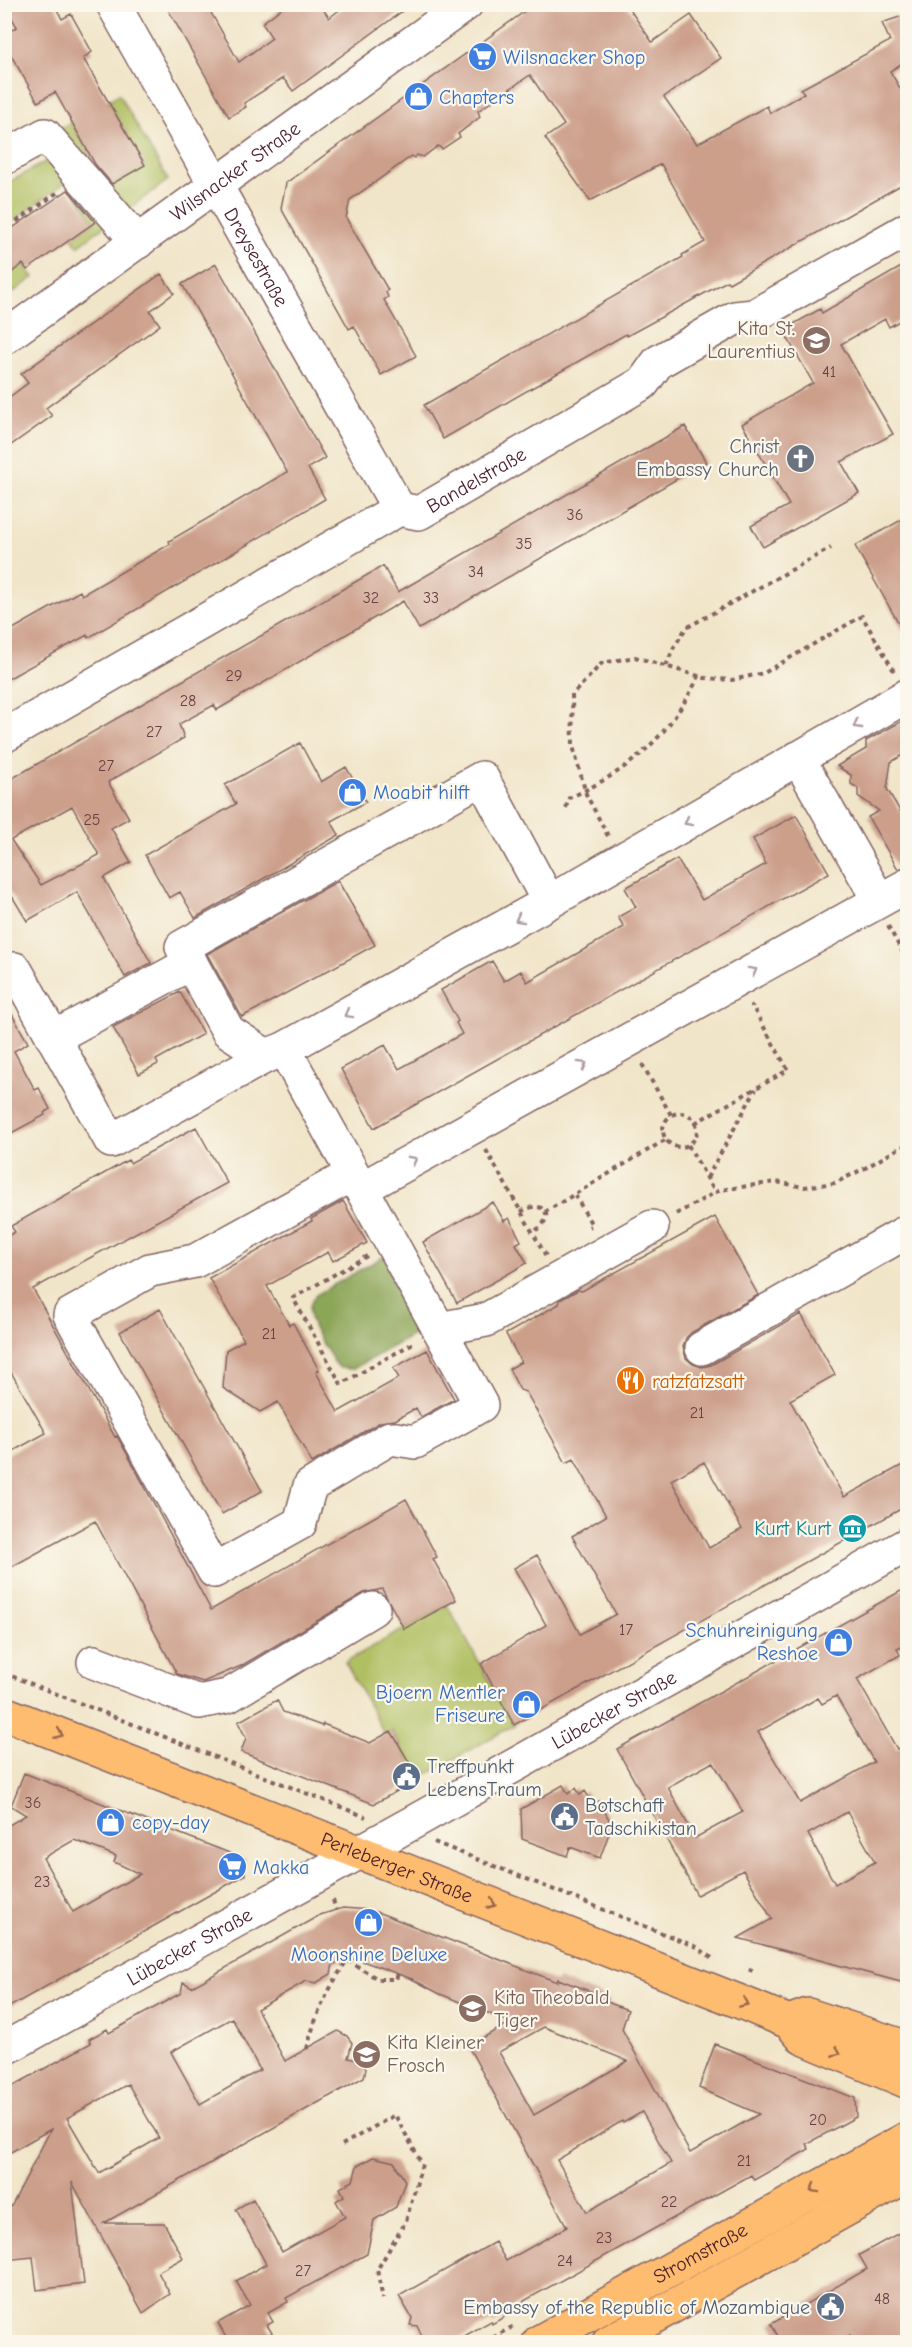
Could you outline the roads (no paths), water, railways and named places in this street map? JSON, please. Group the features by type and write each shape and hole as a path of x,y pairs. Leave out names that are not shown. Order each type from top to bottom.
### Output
{"main road":[{"name":"Perleberger Straße","path":"4,1713 690,1981 789,2022 803,2038 908,2082"},
{"path":"789,2022 808,2015 908,2048"},
{"name":"Stromstraße","path":"539,2343 908,2138"},
{"name":"Stromstraße","path":"609,2343 908,2175"}],"street":[{"name":"Dreysestraße","path":"113,4 399,509"},
{"name":"Wilsnacker Straße","path":"4,338 466,4"},
{"path":"4,158 45,135 138,242"},
{"name":"Bandelstraße","path":"4,736 399,509 419,513 643,383 658,362 735,318 754,316 908,229"},
{"path":"15,969 111,1141 549,902 798,758 901,684"},
{"path":"798,758 877,902"},
{"path":"549,902 482,778 182,947 228,1031 275,1052 357,1181 481,1405 415,1442 390,1438 310,1486 300,1523 214,1571 70,1315 150,1270 195,1261 357,1181 473,1127 908,885"},
{"path":"53,1038 191,963"},
{"path":"439,1329 486,1320 652,1227"},
{"path":"702,1348 908,1231"},
{"name":"Lübecker Straße","path":"4,2049 908,1544"},
{"path":"94,1662 199,1702 228,1696 373,1609"},
{"name":"Stromstraße","path":"766,2216 783,2244"}],"place":[{"name":"Wilsnacker Shop","path":"482,57"},
{"name":"Chapters","path":"418,97"},
{"name":"Kita St. Laurentius","path":"816,340"},
{"name":"Christ Embassy Church","path":"800,458"},
{"name":"Moabit hilft","path":"352,792"},
{"name":"ratzfatzsatt","path":"631,1381"},
{"name":"Kurt Kurt","path":"852,1528"},
{"name":"Schuhreinigung Reshoe","path":"839,1642"},
{"name":"Bjoern Mentler Friseure","path":"526,1704"},
{"name":"Treffpunkt LebensTraum","path":"406,1777"},
{"name":"Botschaft Tadschikistan","path":"564,1817"},
{"name":"copy-day","path":"111,1822"},
{"name":"Makka","path":"232,1867"},
{"name":"Moonshine Deluxe","path":"369,1923"},
{"name":"Kita Theobald Tiger","path":"473,2009"},
{"name":"Kita Kleiner Frosch","path":"366,2054"},
{"name":"Embassy of the Republic of Mozambique","path":"831,2307"}]}
